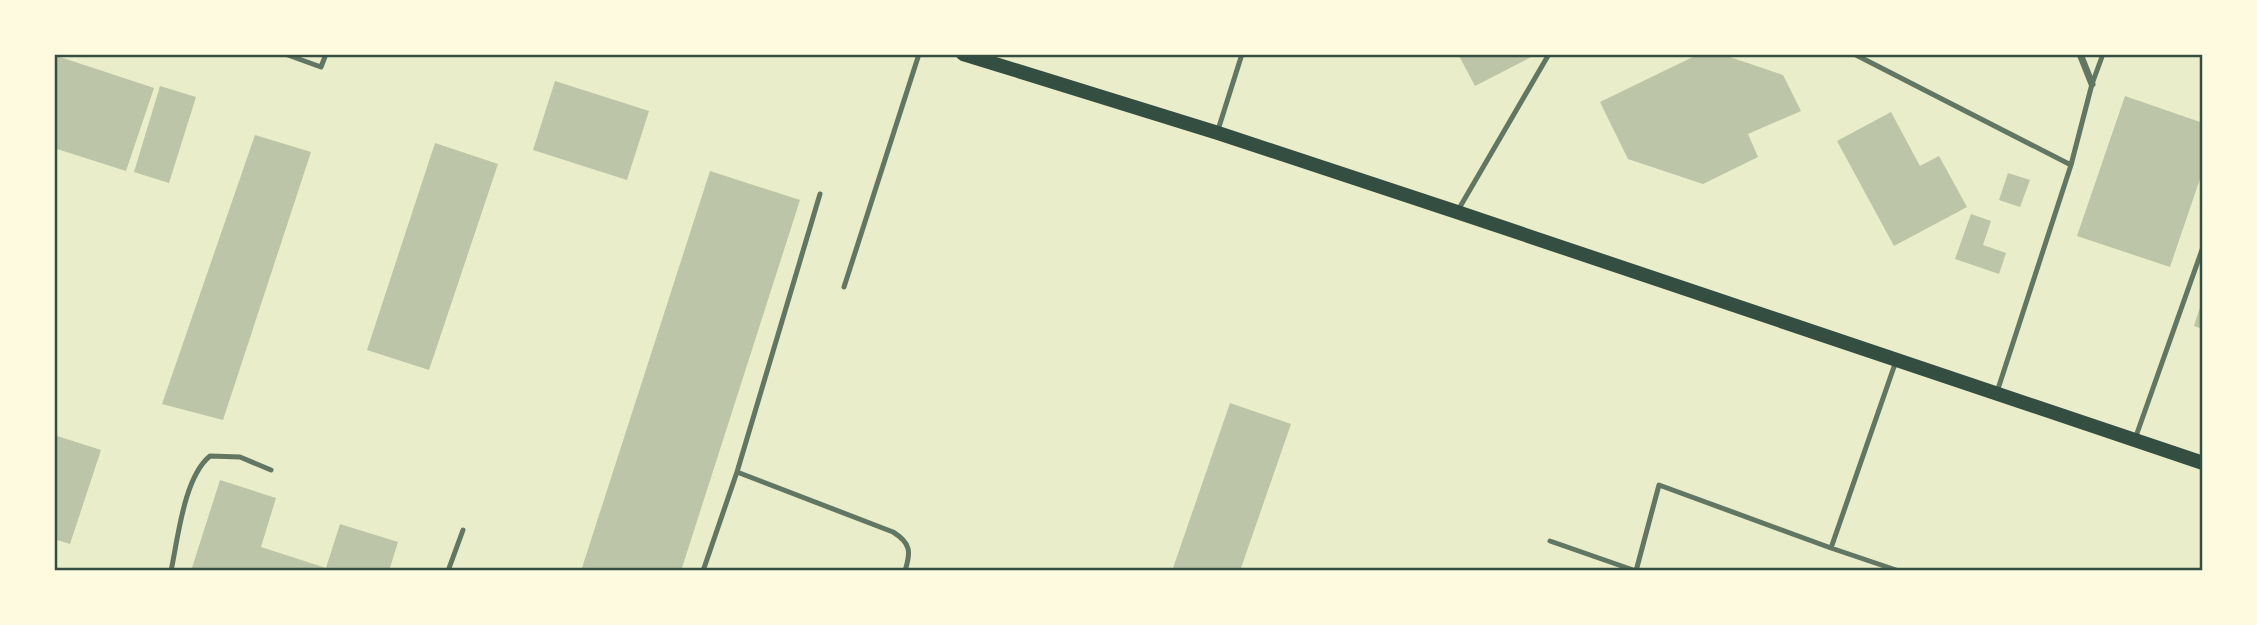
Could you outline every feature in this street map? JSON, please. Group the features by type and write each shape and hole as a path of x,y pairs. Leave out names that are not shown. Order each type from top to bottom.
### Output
{"main road":[{"path":"963,54 1217,133 1457,212 2203,463"}],"street":[{"path":"2080,54 2092,84"}],"lane":[{"path":"285,54 321,67 326,54"},
{"path":"844,287 919,54"},
{"path":"1217,133 1242,54"},
{"path":"1457,212 1549,54"},
{"path":"1854,54 2071,165"},
{"path":"1996,394 2071,165 2092,84 2103,54"},
{"path":"703,571 737,472 820,194"},
{"path":"2135,440 2203,247"},
{"path":"1831,548 1896,361"},
{"path":"171,571 183,514 201,464 211,456 240,457 271,470"},
{"path":"737,472 893,532 904,539 908,551 905,571"},
{"path":"1550,541 1636,570 1659,485 1899,571"},
{"path":"448,571 463,530"}],"building":[{"path":"1458,54 1537,54 1475,86"},
{"path":"1699,54 1721,54 1783,75 1801,111 1748,134 1758,157 1703,184 1628,159 1600,102"},
{"path":"54,55 154,88 126,171 54,148"},
{"path":"555,81 649,111 627,180 533,150"},
{"path":"160,86 196,97 169,183 134,172"},
{"path":"2125,96 2203,123 2203,170 2170,267 2077,236"},
{"path":"1891,112 1920,166 1939,156 1967,207 1894,246 1837,141"},
{"path":"255,135 311,152 223,420 162,404"},
{"path":"435,143 498,164 429,370 367,350"},
{"path":"710,171 800,200 681,571 581,571"},
{"path":"2008,173 2030,180 2020,207 1999,200"},
{"path":"1971,214 1991,221 1983,245 2006,253 1999,274 1955,259"},
{"path":"2203,301 2203,329 2194,326"},
{"path":"1230,403 1291,424 1240,571 1172,571"},
{"path":"54,435 101,450 70,544 54,539"},
{"path":"220,480 276,498 261,547 326,568 340,524 398,542 389,571 191,571"}]}
